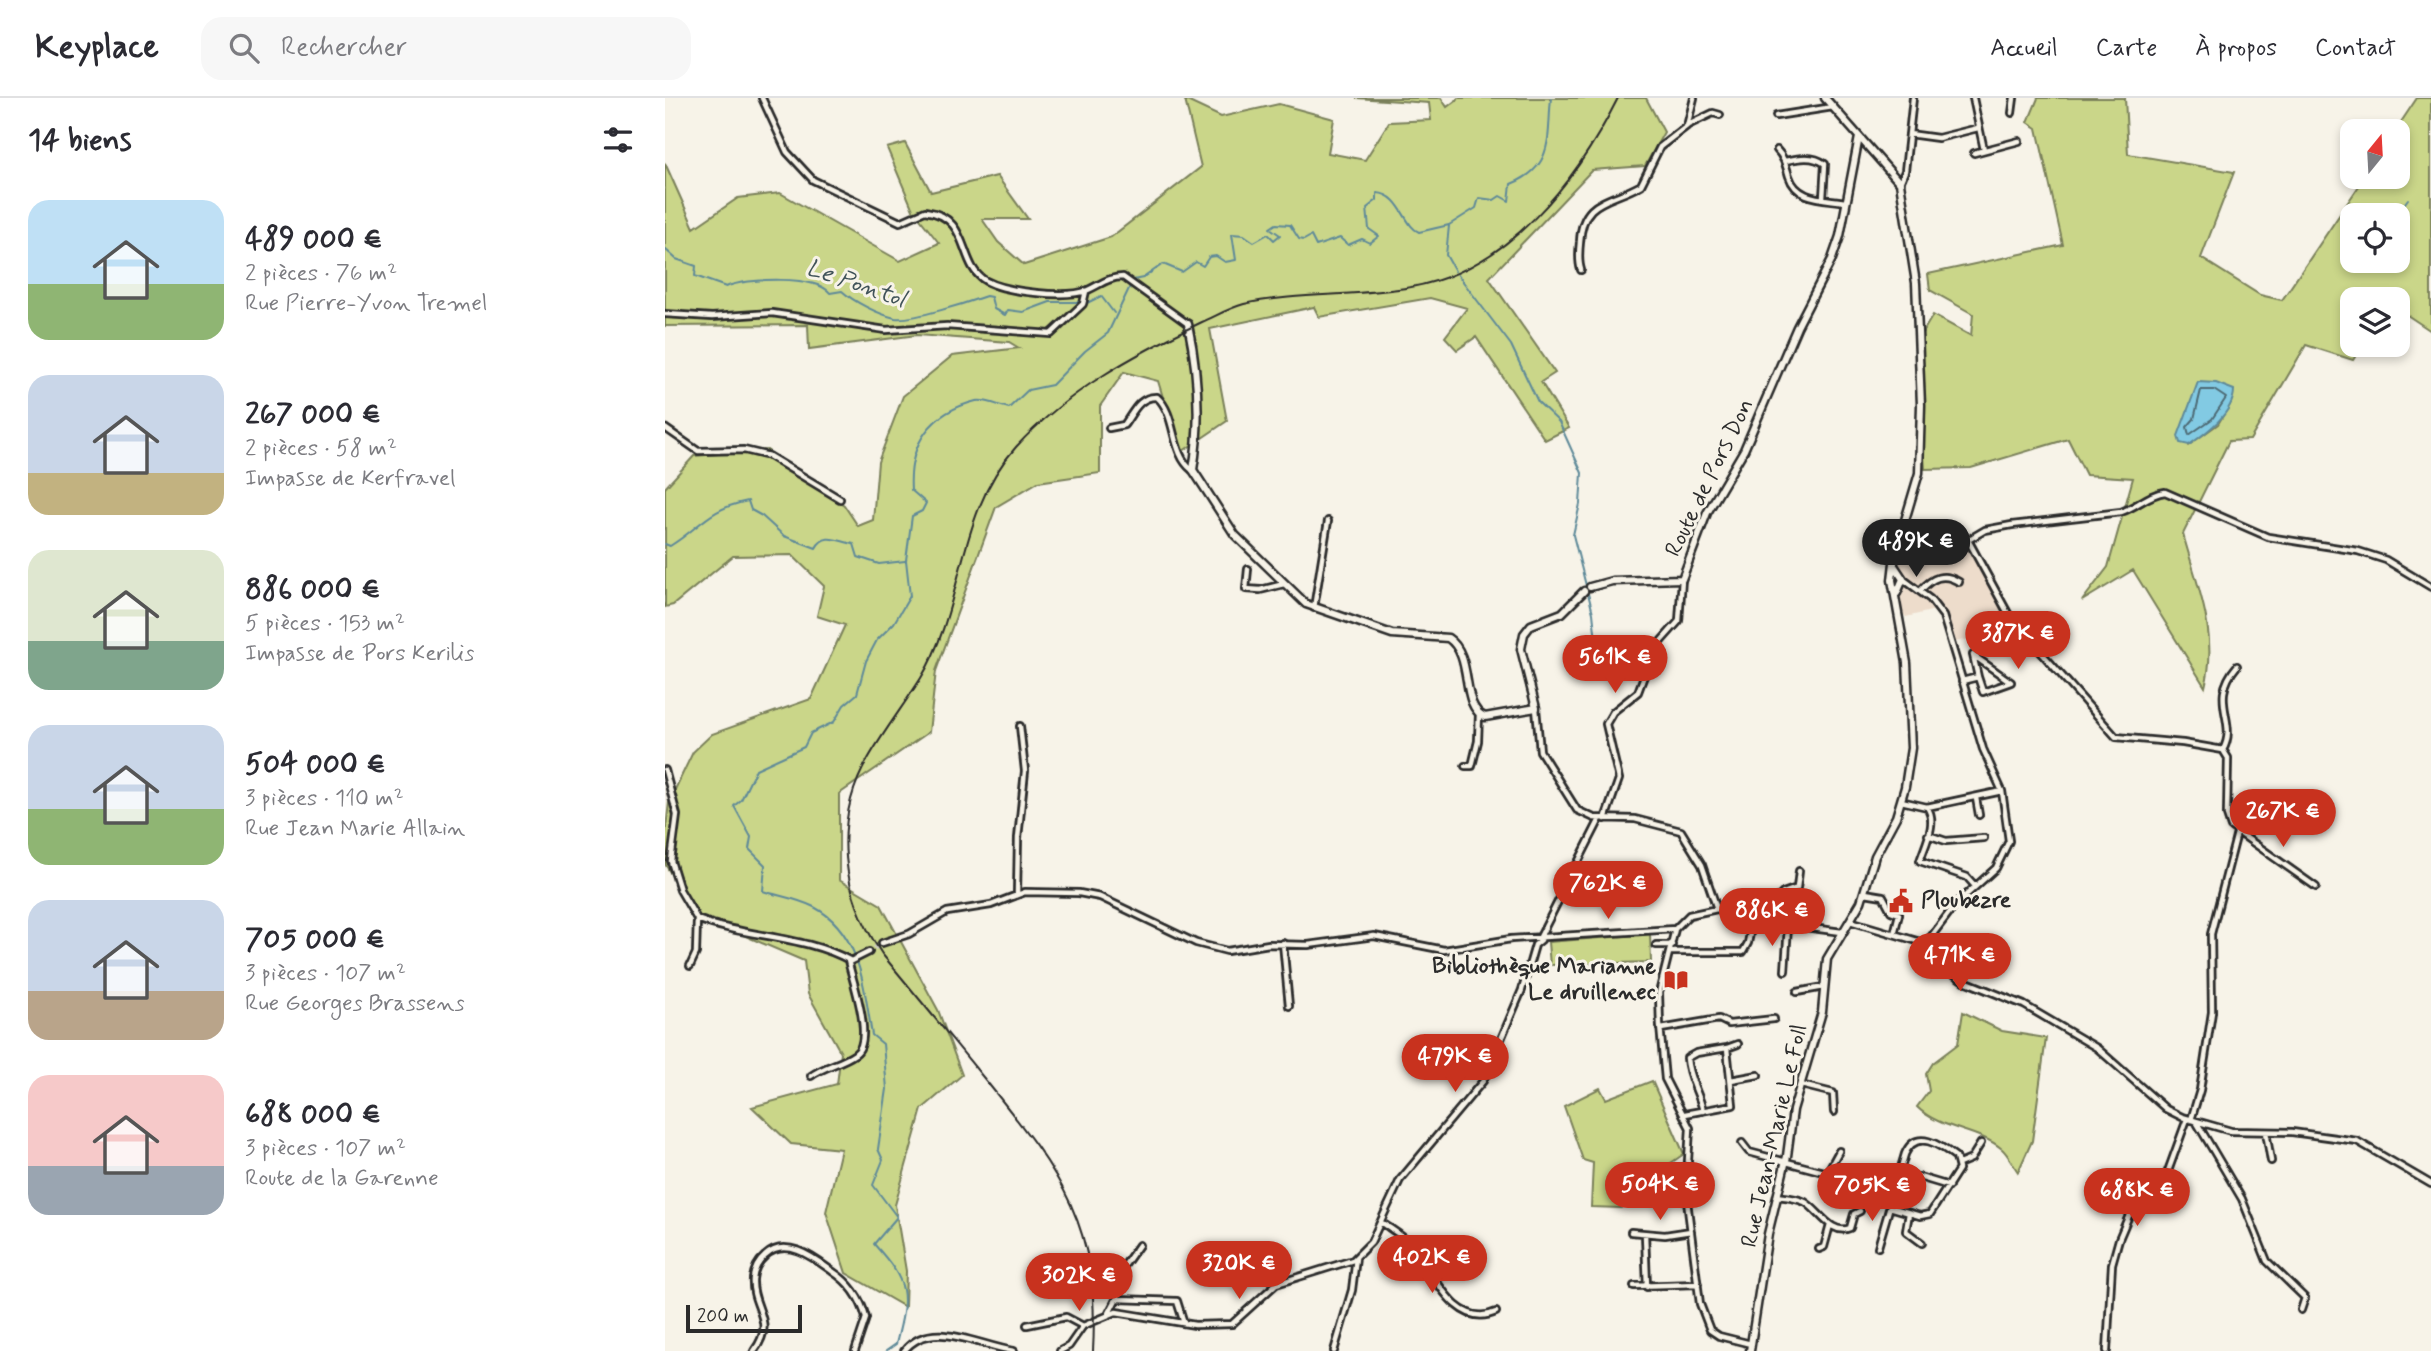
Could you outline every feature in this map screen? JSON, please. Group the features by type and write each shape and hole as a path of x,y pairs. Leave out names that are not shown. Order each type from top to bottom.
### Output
{"street":[{"path":"762,98 787,152 818,183 900,222 925,211 940,216 961,234 973,267 986,281 1043,294 1086,291 1105,280 1118,277 1137,284 1188,324 1196,363 1198,438 1193,470"},
{"path":"1687,126 1694,98"},
{"path":"1825,98 1900,183 1916,283 1921,405 1919,473 1893,564 1898,581 1921,590 1935,603 1943,616 1983,750 2002,791 2009,841 1996,868 1955,905 1924,946"},
{"path":"1900,183 1905,173 1913,98"},
{"path":"1973,98 1985,150"},
{"path":"2012,113 2014,98"},
{"path":"1776,116 1833,107"},
{"path":"1581,270 1581,229 1587,213 1597,205 1641,186 1660,147 1687,126 1713,113 1720,115"},
{"path":"1909,134 1938,138 1978,128"},
{"name":"Route de Pors Don","path":"1356,1258 1374,1238 1400,1180 1483,1080 1522,990 1535,946 1542,939 1602,819 1619,779 1606,724 1613,712 1638,692 1652,653 1680,618 1682,579 1707,513 1744,450 1797,327 1832,259 1859,136"},
{"path":"1974,153 2019,141"},
{"path":"1777,150 1796,190 1807,196 1846,202"},
{"path":"1785,162 1803,157 1820,160 1825,164 1823,198"},
{"path":"665,314 712,317 772,313 886,330 947,326 1051,334 1083,304 1086,291"},
{"path":"1109,428 1124,425 1146,397 1157,397 1165,409 1184,462 1193,470 1235,535 1284,584 1314,609 1392,634 1448,638 1462,655 1470,693 1479,714 1475,755 1472,766 1465,766"},
{"path":"665,428 698,451 744,450 769,456 840,499"},
{"path":"1897,544 1968,540 1985,530 2012,525 2121,512 2136,507 2151,495 2165,492 2263,536 2358,551 2386,560 2431,587"},
{"path":"1314,609 1328,521"},
{"path":"1968,540 2010,617 2116,737 2183,743 2223,750 2228,758 2228,818 2237,832 2316,887"},
{"path":"1248,569 1246,589 1260,590 1284,584"},
{"path":"1921,590 1939,577 1947,576 1959,582"},
{"path":"1682,579 1612,581 1587,589 1562,613 1531,625 1524,634 1521,649 1537,708 1539,747 1544,761 1577,810 1602,819 1635,819 1681,831 1702,865 1717,909"},
{"name":"Rue Jean-Marie Le Foll","path":"1751,1347 1767,1234 1801,1085 1822,1012 1827,959 1865,893 1875,856 1901,801 1911,743 1907,663 1896,602 1898,581"},
{"path":"1973,655 2011,682 1983,692 1977,677 1973,655"},
{"path":"2223,750 2230,735 2222,695 2237,666"},
{"path":"1962,681 1977,677"},
{"path":"1479,714 1493,717 1537,708"},
{"path":"1017,893 1018,838 1025,771 1020,726"},
{"path":"665,770 677,815 671,861 680,890 697,919 696,953 690,966"},
{"path":"1901,801 1927,807 2002,791"},
{"path":"1976,798 1979,815"},
{"path":"1927,807 1932,818 1920,861 1967,877 1975,886"},
{"path":"2107,1351 2112,1264 2119,1239 2130,1213 2167,1174 2192,1120 2200,1090 2212,1012 2211,933 2237,832"},
{"path":"1928,835 1946,841 1984,838"},
{"path":"1771,923 1774,902 1783,893 1797,888 1799,871"},
{"path":"882,943 909,934 947,912 991,905 1017,893 1079,893 1100,897 1219,950 1283,943 1316,944 1374,936 1444,950 1493,942 1675,929"},
{"path":"1865,893 1883,896 1891,911 1899,914 1894,934"},
{"path":"1751,1347 1719,1336 1710,1330 1705,1322 1697,1284 1686,1193 1691,1137 1685,1114 1665,1079 1659,993 1675,929 1689,915 1717,909 1771,923 1842,932"},
{"path":"697,919 729,930 818,945 835,950 849,960 862,1020 861,1046 855,1054 811,1076"},
{"path":"1670,952 1743,952 1748,943 1753,919"},
{"path":"1850,921 1924,946 1935,961 1962,980 2024,1005 2098,1048 2167,1109 2192,1120 2231,1131 2292,1132 2357,1141 2431,1184"},
{"path":"1785,971 1788,926"},
{"path":"1283,943 1289,1006"},
{"path":"1656,945 1672,945"},
{"path":"849,960 869,952"},
{"path":"1797,992 1824,987"},
{"path":"1661,1029 1719,1019 1729,1024 1775,1019"},
{"path":"1703,1111 1699,1091 1690,1078 1687,1058 1696,1053 1738,1044"},
{"path":"1685,1114 1732,1106 1727,1048"},
{"path":"1731,1080 1758,1075"},
{"path":"1801,1085 1833,1093 1834,1112"},
{"path":"2192,1120 2248,1211 2267,1261 2305,1297 2301,1310"},
{"path":"2266,1132 2270,1161"},
{"path":"1878,1247 1905,1154 1915,1141 1932,1142 1957,1157 1959,1164 1949,1186 1927,1216 1890,1207"},
{"path":"1742,1143 1749,1152 1895,1192"},
{"path":"1959,1164 1971,1159 1981,1143"},
{"path":"1827,1173 1839,1151"},
{"path":"1919,1177 1949,1186"},
{"path":"1777,1196 1803,1201 1830,1225 1847,1230 1854,1214 1860,1211"},
{"path":"1909,1213 1906,1231 1921,1243"},
{"path":"1381,1222 1415,1248 1458,1309 1478,1316 1496,1312"},
{"path":"1819,1249 1825,1247 1830,1225"},
{"path":"1631,1232 1665,1235 1691,1231"},
{"path":"1645,1234 1647,1287"},
{"path":"1108,1314 1118,1299 1122,1269 1139,1245"},
{"path":"754,1351 765,1322 753,1287 754,1271 769,1252 785,1247 804,1253 830,1269 852,1289 866,1318 855,1351"},
{"path":"1060,1351 1069,1349 1083,1326 1116,1312 1213,1327 1232,1324 1276,1284 1356,1258 1352,1290 1334,1351"},
{"path":"1634,1286 1697,1284"},
{"path":"1118,1299 1177,1301 1184,1324"},
{"path":"1027,1325 1066,1317 1083,1326"},
{"path":"904,1351 923,1335 937,1334 1014,1351"}],"shaded area":[{"path":"1966,544 2006,618 2000,623 1981,629 1983,636 1955,642 1944,611 1939,609 1906,617 1901,612 1900,595 1906,577 1899,571 1897,553 1905,548"}],"green space":[{"path":"1356,98 1441,98 1447,107 1459,98 1646,98 1664,132 1645,166 1592,170 1489,278 1555,373 1541,382 1569,428 1545,440 1476,337 1457,350 1445,337 1467,308 1430,298 1319,317 1314,307 1210,329 1227,421 1180,453 1158,381 1124,372 1100,406 1100,473 1038,482 996,507 936,671 929,732 839,794 839,880 881,905 938,1010 962,1075 922,1109 895,1205 906,1271 905,1307 846,1273 826,1212 841,1149 791,1144 752,1107 837,1084 841,1053 808,994 804,961 696,915 665,864 669,802 693,752 712,734 811,699 845,625 817,616 824,586 792,555 733,556 673,605 665,607 665,488 694,456 767,450 844,505 858,526 873,520 878,462 903,396 952,356 1019,348 1009,342 917,335 809,349 808,325 665,326 665,163 694,228 738,198 780,193 900,261 939,243 913,210 887,148 905,143 931,192 997,176 1028,219 982,219 998,242 1024,265 1111,237 1201,167 1185,100 1221,117 1279,104 1334,119 1328,153 1365,160 1389,122 1431,120 1429,103"},
{"path":"2038,98 2125,98 2128,154 2234,172 2201,258 2260,295 2282,300 2340,214 2340,273 2410,273 2410,203 2347,203 2357,189 2410,189 2410,119 2403,119 2417,98 2431,98 2431,331 2410,317 2410,287 2340,287 2340,356 2306,345 2250,440 2229,441 2183,534 2208,629 2209,667 2205,687 2133,570 2082,601 2108,567 2133,478 2086,475 2068,439 1971,468 1925,469 1915,345 1933,315 1971,336 1973,314 1930,290 1928,274 2063,245 2037,128 2028,122","holes":["2230,404 2218,424 2189,445 2189,412"]},
{"path":"1650,934 1651,962 1550,965 1548,942"},
{"path":"1963,1012 2002,1031 2046,1038 2032,1141 2018,1172 2004,1151 1993,1142 1926,1115 1917,1107 1929,1091 1926,1074 1933,1063 1958,1044"},
{"path":"1652,1081 1684,1154 1668,1165 1625,1185 1621,1208 1591,1207 1593,1163 1583,1160 1564,1106 1600,1088 1606,1099"}],"water":[{"path":"2198,382 2216,383 2234,390 2233,398 2224,414 2211,428 2189,445 2180,443 2178,436"}],"waterway":[{"path":"886,1351 896,1344 904,1301 900,1280 886,1257 874,1244 897,1217 873,1185 883,1160 878,1149 887,1089 883,1044 872,1035 858,963 842,931 814,907 763,891 765,865 749,849 751,837 734,806 741,800 756,769 804,747 811,733 834,722 844,705 857,694 866,661 877,640 894,623 910,596 906,560 912,516 922,511 926,503 911,490 911,473 918,445 935,422 960,406 980,401 1009,408 1028,390 1052,385 1085,351 1108,333 1133,280 1143,278 1163,264 1182,272 1196,262 1203,266 1209,257 1216,256 1225,262 1236,260 1232,234 1244,235 1254,242 1268,234 1274,240 1280,235 1270,228 1276,224 1290,225 1299,239 1304,240 1311,236 1316,246 1340,238 1348,245 1362,239 1370,243 1379,236 1369,229 1367,208 1377,200 1377,193 1392,199 1409,224 1419,232 1449,225 1476,208 1479,198 1494,200 1500,196 1509,201 1511,184 1535,169 1542,159 1548,137 1551,98"},
{"path":"2405,203 2408,199"},
{"path":"1449,226 1446,255 1455,271"},
{"name":"Le Pontol","path":"665,249 676,259 696,266 695,276 726,287 764,280 811,283 830,293 842,291 867,307 895,318 926,314 986,296 991,297 994,309 1005,315 1008,310 1023,312 1050,302 1081,302"},
{"path":"1458,275 1511,345 1538,402 1559,422 1582,473 1580,504 1573,535 1593,613 1596,641 1591,676"},
{"name":"Le Pontol","path":"1087,303 1101,296 1114,313"},
{"path":"665,544 670,546 713,514 748,501 751,510 784,536 816,548 828,539 854,544 858,557 879,564 905,561"}],"tunnel":[{"path":"869,952 882,943"}],"railway":[{"path":"1093,1351 1094,1307 1090,1269 1071,1204 1055,1175 1013,1115 882,954 858,908 846,858 849,808 856,783 868,759 921,678 935,650 971,530 996,473 1016,447 1057,408 1127,361 1177,334 1244,304 1411,287 1446,277 1478,262 1508,242 1535,218 1560,190 1582,161 1618,98"}],"place":[{"name":"Ploubezre","path":"1901,901"},
{"name":"Bibliothèque Marianne Le druillenec","path":"1676,980"}]}
